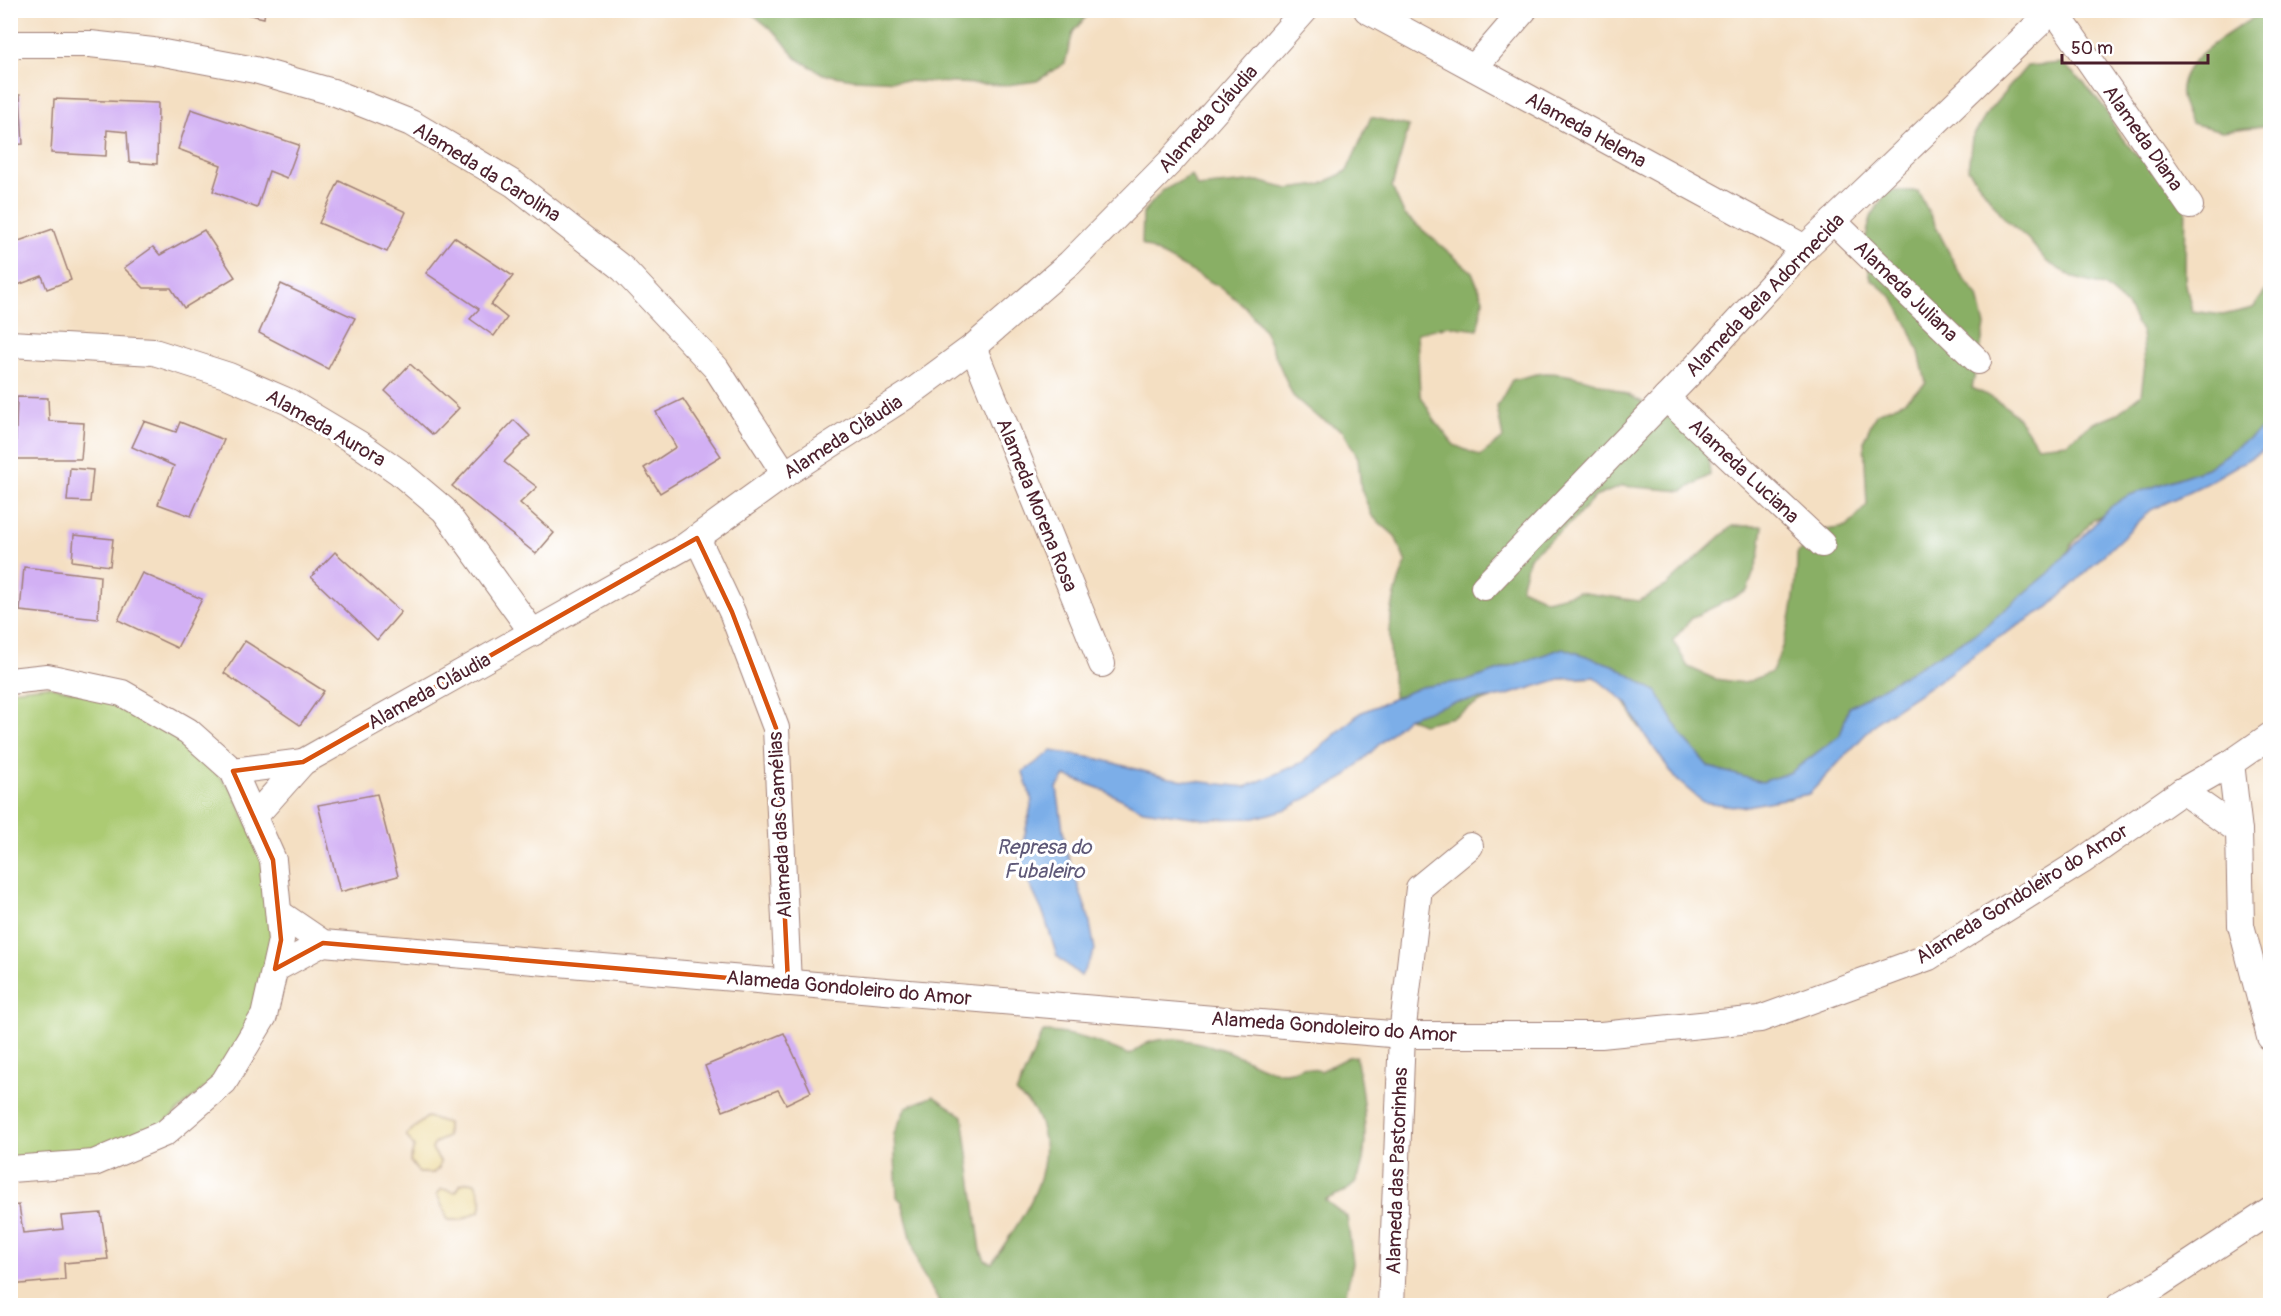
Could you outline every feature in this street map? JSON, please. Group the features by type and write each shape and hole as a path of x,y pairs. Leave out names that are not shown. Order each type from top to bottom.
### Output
{"street":[{"name":"Alameda Cláudia","path":"303,762 698,538 785,474 912,392 973,347 1070,262 1170,162 1305,10"},
{"name":"Alameda Helena","path":"1366,10 1805,248"},
{"path":"1474,68 1524,10"},
{"name":"Alameda Diana","path":"2053,10 2190,206"},
{"name":"Alameda Bela Adormecida","path":"1484,586 1666,398 1805,248 2053,10"},
{"name":"Alameda da Carolina","path":"10,44 90,45 153,51 255,70 333,92 411,123 514,184 623,269 716,369 785,474"},
{"name":"Alameda Juliana","path":"1833,221 1978,361"},
{"name":"Alameda Aurora","path":"10,344 154,352 228,376 289,402 359,444 399,472 444,510 533,633"},
{"name":"Alameda Morena Rosa","path":"973,347 1102,664"},
{"name":"Alameda Luciana","path":"1666,398 1822,544"},
{"name":"Alameda das Camélias","path":"698,538 732,612 776,728 788,983"},
{"path":"10,681 47,677 122,693 188,731 233,771 273,860 281,940 264,1016 224,1082 165,1133 94,1163 10,1169"},
{"name":"Alameda Gondoleiro do Amor","path":"279,913 322,943 1402,1035 1602,1035 1761,1019 1929,957 2082,861 2182,791 2231,763 2271,736"},
{"path":"233,771 303,762"},
{"path":"254,817 303,762"},
{"path":"2231,763 2240,831 2241,925 2271,1037"},
{"path":"2182,791 2240,831"},
{"name":"Alameda das Pastorinhas","path":"1391,1305 1402,1035 1419,888 1470,846"},
{"path":"275,969 322,943"},
{"path":"2119,1305 2159,1284 2271,1211"}],"highlighted area":[{"path":"697,538 732,612 776,728 788,983 323,943 275,969 281,940 273,860 233,771 303,762"}],"green space":[{"path":"2265,10 2270,11 2270,125 2222,131 2191,123 2181,97 2182,83 2188,69 2198,57 2225,35"},
{"path":"749,11 1091,11 1073,32 1065,63 1037,81 1007,85 853,79 823,74 796,58 778,35"},
{"path":"2062,63 2084,83 2103,106 2118,133 2137,156 2164,168 2186,188 2185,280 2192,311 2223,315 2253,308 2270,285 2270,420 2255,438 2232,457 2093,520 2073,543 2042,596 1864,708 1817,784 1789,799 1759,798 1675,770 1637,724 1622,697 1599,677 1538,680 1480,702 1453,717 1422,724 1396,712 1390,654 1391,619 1398,582 1406,563 1395,536 1372,516 1361,489 1358,458 1343,431 1316,416 1293,396 1264,330 1245,307 1222,288 1142,244 1143,213 1162,191 1192,175 1197,187 1258,181 1289,189 1320,185 1347,171 1371,117 1409,126 1392,187 1404,214 1472,272 1483,299 1478,330 1448,326 1417,333 1420,394 1435,421 1454,445 1480,456 1503,438 1497,407 1512,380 1544,373 1587,379 1631,396 1672,419 1707,445 1710,475 1683,491 1622,486 1595,497 1575,519 1529,557 1521,588 1547,600 1578,592 1639,601 1666,586 1732,526 1763,526 1759,557 1747,591 1693,617 1673,640 1688,667 1715,679 1745,683 1772,672 1784,643 1796,585 1797,554 1817,531 1847,527 1867,505 1864,440 1876,413 1903,402 1926,383 1919,352 1908,325 1893,298 1871,279 1863,248 1871,217 1887,191 1918,191 1959,272 1978,296 1985,326 1972,388 2011,411 2037,446 2067,443 2091,424 2118,413 2141,394 2145,364 2142,333 2127,306 2104,286 2074,278 2047,262 2028,239 2005,219 1968,169 1972,138 1988,112 2027,66"},
{"path":"47,686 119,701 183,737 233,791 265,862 272,940 256,1013 217,1077 161,1126 91,1155 11,1160 11,690"},
{"path":"1043,1032 1087,1039 1129,1055 1153,1041 1172,1039 1192,1041 1230,1052 1274,1071 1283,1072 1303,1067 1321,1071 1348,1057 1356,1056 1365,1125 1363,1162 1358,1177 1350,1188 1325,1200 1347,1217 1353,1263 1343,1305 941,1305 919,1268 902,1202 897,1197 894,1134 906,1107 933,1096 963,1116 981,1251 985,1260 992,1263 1026,1210 1042,1172 1045,1152 1043,1132 1034,1109 1016,1093"}],"sand":[{"path":"427,1117 447,1123 447,1137 435,1143 432,1149 440,1161 439,1168 433,1173 419,1173 410,1161 414,1147 406,1135"},
{"path":"475,1183 478,1189 481,1200 480,1211 461,1220 448,1220 437,1194 442,1189 456,1192 461,1184"}],"water":[{"name":"Represa do Fubaleiro","path":"2270,423 2270,445 2266,449 2207,483 2151,510 2049,607 1996,639 1879,720 1809,794 1742,807 1703,802 1677,780 1646,737 1627,703 1594,677 1560,679 1504,696 1451,703 1407,718 1344,778 1287,809 1255,818 1205,819 1143,810 1101,789 1065,776 1057,788 1066,850 1089,918 1095,950 1081,976 1057,956 1044,915 1019,862 1032,801 1023,772 1052,751 1099,759 1169,778 1246,787 1303,762 1360,713 1421,687 1470,680 1563,648 1615,666 1657,692 1682,736 1709,767 1762,782 1791,772 1840,735 1849,707 1978,632 2049,573 2109,508 2127,496 2207,468"}],"building":[{"path":"227,10 265,10 264,18"},
{"path":"10,95 20,95 23,144 10,145"},
{"path":"54,99 158,103 157,164 129,162 127,132 107,130 106,156 51,153"},
{"path":"191,109 299,145 287,178 269,171 257,208 213,191 221,165 178,149"},
{"path":"339,181 406,212 387,252 319,223"},
{"path":"53,229 71,280 47,289 42,276 10,288 10,244"},
{"path":"204,230 235,277 184,308 171,288 144,288 124,268 153,247 160,255"},
{"path":"454,237 513,276 491,305 507,318 494,336 470,319 479,309 426,273"},
{"path":"281,284 355,318 328,369 259,333"},
{"path":"410,364 459,408 433,435 385,391"},
{"path":"17,397 48,398 49,421 84,423 81,459 15,459"},
{"path":"683,399 721,456 660,493 644,468 676,447 656,412"},
{"path":"514,420 530,436 504,462 537,487 520,503 554,533 536,554 452,486"},
{"path":"144,421 176,432 180,422 224,440 191,516 158,504 174,466 132,447"},
{"path":"70,468 93,470 90,502 67,501"},
{"path":"74,535 113,539 110,566 72,561"},
{"path":"335,552 401,612 377,640 311,577"},
{"path":"24,567 100,576 98,619 20,611"},
{"path":"142,573 202,599 177,648 118,620"},
{"path":"245,641 324,691 300,725 224,673"},
{"path":"377,794 398,876 340,892 318,805"},
{"path":"784,1033 811,1092 786,1104 778,1090 723,1111 705,1066"},
{"path":"19,1205 23,1233 63,1229 61,1216 101,1213 108,1259 64,1263 65,1280 10,1285 10,1206"}]}
